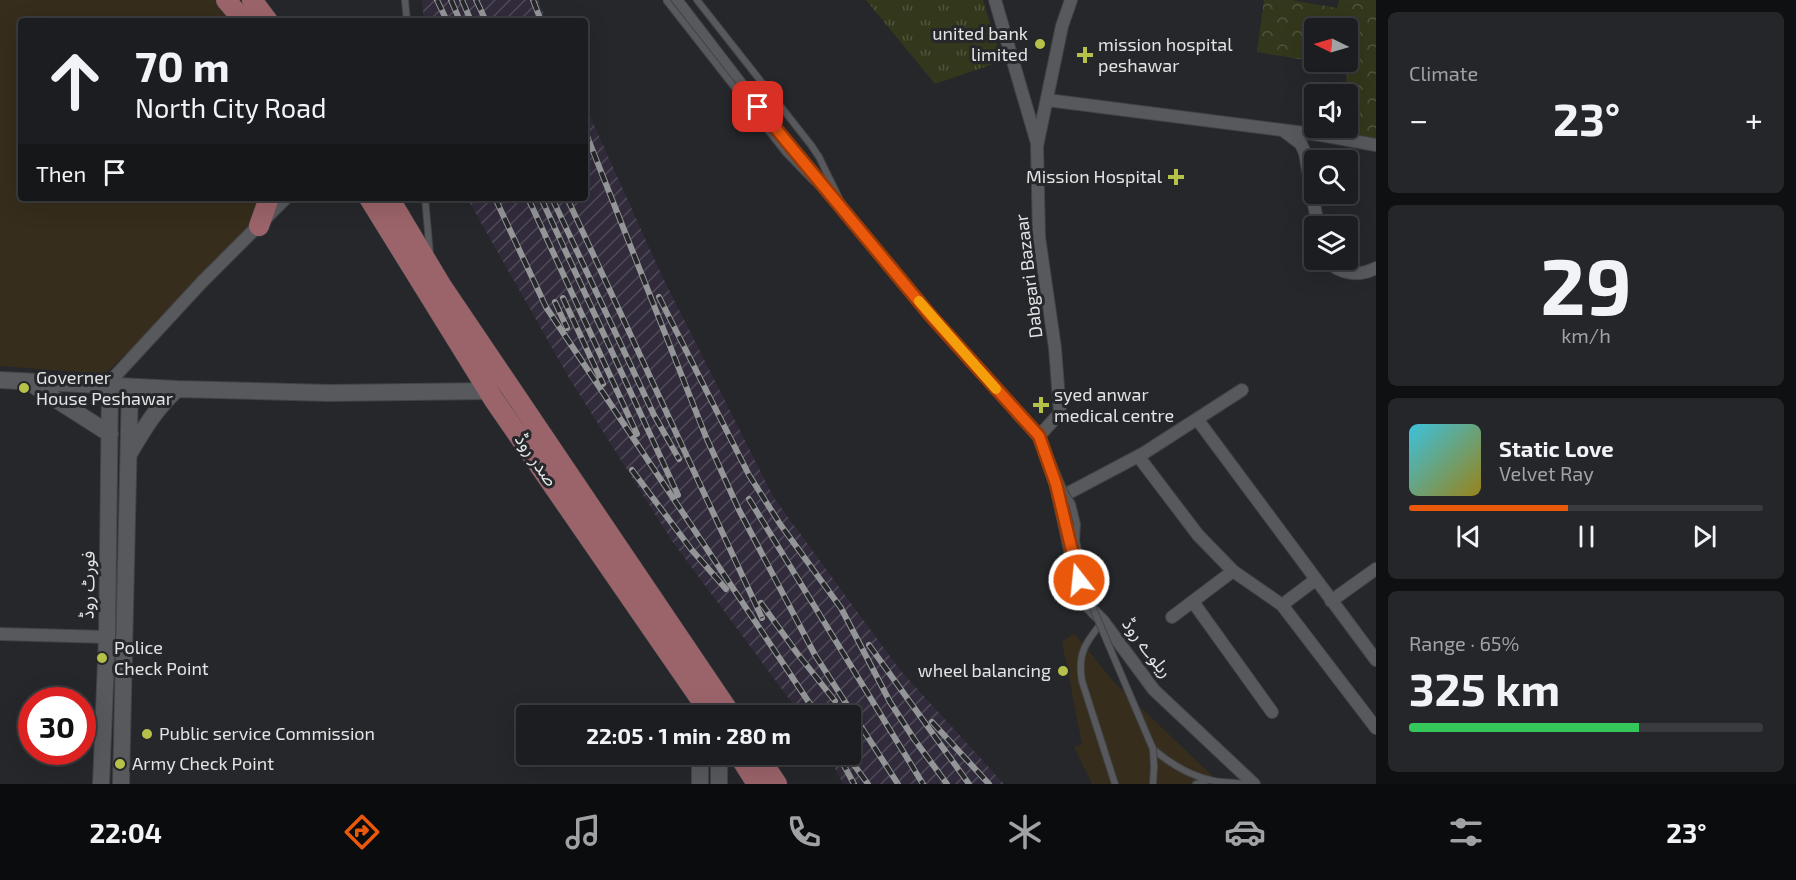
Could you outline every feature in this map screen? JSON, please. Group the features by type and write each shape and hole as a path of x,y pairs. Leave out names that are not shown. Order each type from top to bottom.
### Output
{"main road":[{"path":"226,0 241,18"},
{"path":"252,0 266,18"},
{"path":"259,226 268,201"},
{"name":"صدر روڈ","path":"371,201 489,391 709,705"},
{"name":"صدر روڈ","path":"392,201 432,271 700,668 710,705"},
{"path":"745,765 757,784"},
{"path":"765,765 777,784"}],"street":[{"path":"676,0 758,107 900,279 1039,436"},
{"path":"995,0 1037,146"},
{"name":"Dabgari Bazaar","path":"1039,436 1060,413 1055,348 1039,237 1037,146 1062,26 1071,0"},
{"path":"1047,100 1321,135 1376,145"},
{"path":"1281,130 1301,144 1305,153 1316,216"},
{"path":"108,386 202,282 283,201"},
{"path":"1342,270 1353,274 1376,267"},
{"path":"0,380 177,389 329,393 489,391"},
{"path":"27,381 110,434"},
{"name":"فورٹ روڈ","path":"101,784 107,637 110,434 108,386"},
{"name":"فورٹ روڈ","path":"121,784 130,387"},
{"path":"128,455 150,418 177,389"},
{"path":"1059,498 1138,456 1242,390"},
{"path":"1197,419 1376,660"},
{"name":"ریلوے روڈ","path":"1039,436 1059,498 1070,549 1088,606 1103,621 1154,690 1254,784"},
{"path":"1138,456 1198,535 1233,571 1282,605 1376,728"},
{"path":"1331,601 1376,568"},
{"path":"1172,617 1233,571"},
{"path":"1282,605 1315,580"},
{"path":"1193,602 1272,712"},
{"path":"0,634 107,637"},
{"path":"700,765 700,784"},
{"path":"719,784 720,765"}],"lane":[{"path":"405,0 407,18"},
{"path":"666,0 786,153 812,180 842,205 1048,453 1072,504 1077,524 1076,542 1089,599 1153,748 1153,784"},
{"path":"697,0 811,145 842,205"},
{"path":"425,201 432,271"},
{"path":"1103,621 1085,643 1080,668 1082,681 1115,784"},
{"path":"1153,748 1182,769 1210,780 1243,784"},
{"path":"1196,784 1210,780"}],"shaded area":[{"path":"0,0 226,0 241,18 18,18 18,201 268,201 259,226 105,374 0,366"},
{"path":"422,0 538,0 546,18 424,18"},
{"path":"588,112 662,276 774,498 900,670 1004,784 843,784 833,765 861,765 861,705 794,705 672,541 569,378 469,201 588,201"},
{"path":"1074,633 1114,682 1221,784 1092,784 1074,747 1082,744 1062,642"}],"green space":[{"path":"866,0 983,0 1002,61 935,84"},
{"path":"1264,0 1291,0 1337,8 1339,0 1376,0 1376,141 1358,138 1358,84 1345,84 1347,72 1358,72 1358,18 1304,18 1304,59 1257,52"}],"railway":[{"path":"437,0 446,18"},
{"path":"451,0 459,18"},
{"path":"462,0 470,18"},
{"path":"476,0 485,18"},
{"path":"533,0 540,18"},
{"path":"588,139 706,437 739,510 815,655 898,784"},
{"path":"496,201 546,307 811,705"},
{"path":"529,201 637,434"},
{"path":"542,201 678,495"},
{"path":"553,201 654,415 679,459"},
{"path":"568,201 762,618"},
{"path":"659,297 749,475 780,524 841,608 890,702 947,784"},
{"path":"563,298 603,384"},
{"path":"555,302 567,328"},
{"path":"632,470 691,549 726,589"},
{"path":"749,499 923,784"},
{"path":"761,603 835,701"},
{"path":"869,645 969,784"},
{"path":"932,722 989,784"},
{"path":"844,765 854,784"},
{"path":"854,765 868,784"}],"slow traffic":[{"path":"919,301 996,389"}],"place":[{"name":"united bank limited","path":"1040,44"},
{"name":"mission hospital peshawar","path":"1085,55"},
{"name":"Mission Hospital","path":"1176,177"},
{"name":"Governer House Peshawar","path":"24,388"},
{"name":"syed anwar medical centre","path":"1041,405"},
{"name":"Police Check Point","path":"102,658"},
{"name":"wheel balancing","path":"1063,671"},
{"name":"Public service Commission","path":"147,734"},
{"name":"Army Check Point","path":"120,764"}],"route":[{"path":"758,107 930,315 1039,436 1056,484 1079,580"}]}
